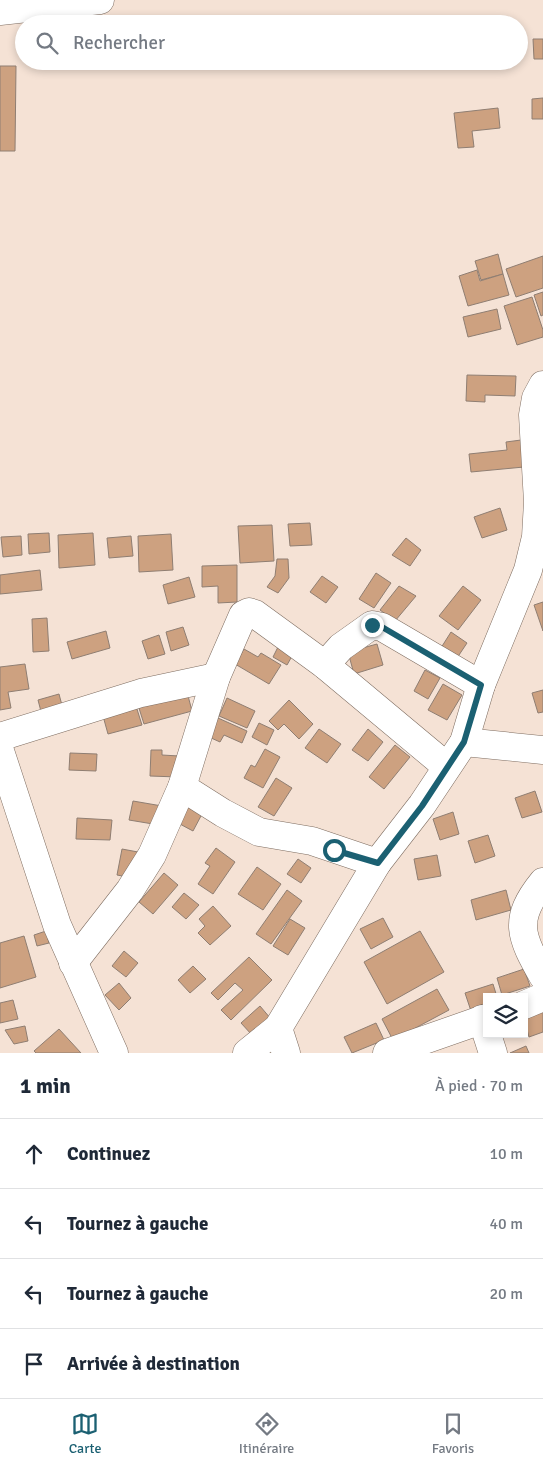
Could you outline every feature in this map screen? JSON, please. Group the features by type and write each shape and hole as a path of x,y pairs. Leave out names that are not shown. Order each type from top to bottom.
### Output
{"street":[{"path":"0,11 100,0"},
{"path":"247,1053 278,1028 378,863 422,806 446,766 464,742 481,685 536,574 538,502 533,415 536,398 543,385"},
{"path":"72,963 130,890 148,862 182,787 216,677 243,615 249,612 325,665 446,766"},
{"path":"325,665 341,647 372,625 382,627 481,685"},
{"path":"114,1053 72,963 57,925 1,754 141,693 216,677"},
{"path":"464,742 543,750"},
{"path":"182,787 223,813 259,832 312,841 378,863"},
{"path":"543,882 522,915 526,945 543,976"},
{"path":"528,1003 543,997"},
{"path":"387,1053 483,1019"},
{"path":"278,1028 286,1053"},
{"path":"489,1038 493,1053"}],"building":[{"path":"533,39 543,39 543,59 534,59"},
{"path":"0,66 15,66 15,151 0,151"},
{"path":"543,98 543,119 532,119 532,99"},
{"path":"498,108 500,128 472,131 474,147 458,148 454,113"},
{"path":"498,254 503,274 481,280 475,261"},
{"path":"543,256 543,288 516,297 506,269"},
{"path":"477,270 480,281 503,274 509,295 468,306 459,276"},
{"path":"543,292 543,315 541,316 534,295"},
{"path":"532,297 543,330 543,337 517,345 504,306"},
{"path":"497,309 501,329 468,337 463,317"},
{"path":"467,375 516,376 515,396 485,395 485,402 466,401"},
{"path":"521,440 524,467 471,472 469,454 507,450 506,442"},
{"path":"500,508 507,530 482,538 474,517"},
{"path":"310,523 312,545 290,546 288,524"},
{"path":"272,525 274,561 240,563 238,526"},
{"path":"49,533 50,552 29,554 28,534"},
{"path":"93,533 95,565 59,568 58,535"},
{"path":"171,534 173,570 139,572 138,536"},
{"path":"21,536 22,555 3,557 1,537"},
{"path":"131,536 133,556 109,558 107,538"},
{"path":"406,538 421,550 410,566 392,555"},
{"path":"277,559 288,559 289,578 278,593 267,587 275,576"},
{"path":"237,565 237,602 218,603 218,586 202,587 202,566"},
{"path":"40,570 42,590 0,594 0,575"},
{"path":"376,573 391,583 374,608 359,599"},
{"path":"322,576 338,587 326,603 310,592"},
{"path":"189,577 195,597 168,604 163,585"},
{"path":"399,586 416,596 395,621 380,610"},
{"path":"463,586 481,600 458,630 439,616"},
{"path":"543,602 543,631 534,605"},
{"path":"47,618 49,651 33,652 32,619"},
{"path":"183,627 189,645 171,651 166,632"},
{"path":"106,631 110,648 72,659 67,642"},
{"path":"451,632 467,643 455,661 439,651"},
{"path":"159,635 165,654 148,659 142,641"},
{"path":"281,641 296,649 287,665 273,657"},
{"path":"377,644 383,665 354,674 348,652"},
{"path":"244,649 258,657 261,653 281,665 269,684 235,664"},
{"path":"25,664 29,689 8,692 11,708 0,710 0,667"},
{"path":"425,670 440,678 428,699 414,691"},
{"path":"443,684 462,695 447,720 428,710"},
{"path":"543,690 543,712 538,713 532,693"},
{"path":"187,692 192,711 144,724 138,705"},
{"path":"59,694 64,713 43,719 38,700"},
{"path":"227,698 255,711 247,728 219,716"},
{"path":"289,700 313,724 299,739 284,724 278,730 269,721"},
{"path":"136,706 142,725 108,734 103,716"},
{"path":"218,718 247,731 242,743 224,735 220,742 209,737"},
{"path":"259,723 274,730 267,745 252,737"},
{"path":"319,729 341,744 327,763 305,748"},
{"path":"368,729 383,742 368,761 352,750"},
{"path":"395,745 410,757 384,789 369,777"},
{"path":"265,749 280,757 263,788 244,778 251,765 255,767"},
{"path":"151,750 162,750 162,755 179,756 178,777 150,776"},
{"path":"70,753 97,754 96,771 69,770"},
{"path":"276,778 292,788 274,816 258,807"},
{"path":"535,791 542,812 522,818 515,798"},
{"path":"133,801 162,806 159,825 129,820"},
{"path":"187,806 202,814 193,831 178,823"},
{"path":"453,812 459,834 440,840 433,819"},
{"path":"77,818 112,820 110,840 76,839"},
{"path":"488,835 495,856 475,863 468,841"},
{"path":"216,848 235,862 213,894 198,884 210,866 205,863"},
{"path":"122,849 138,852 133,878 117,875"},
{"path":"437,855 441,876 418,880 414,859"},
{"path":"298,859 311,868 301,883 287,874"},
{"path":"257,867 281,884 263,910 238,894"},
{"path":"164,873 178,885 153,914 139,902"},
{"path":"287,890 302,901 271,944 256,934"},
{"path":"506,890 511,910 476,920 471,900"},
{"path":"184,893 199,905 186,919 172,907"},
{"path":"213,906 231,926 210,945 198,933 205,926 199,919"},
{"path":"383,918 393,937 371,949 360,929"},
{"path":"290,919 305,928 288,955 273,946"},
{"path":"46,931 49,943 37,946 34,935"},
{"path":"420,931 444,972 387,1004 364,962"},
{"path":"24,936 36,977 0,988 0,943"},
{"path":"124,951 138,963 126,977 112,966"},
{"path":"249,957 272,980 231,1020 221,1010 243,990 235,983 218,1000 211,993"},
{"path":"193,966 206,979 190,993 178,980"},
{"path":"524,969 530,986 508,993 501,993 497,978"},
{"path":"119,983 131,998 119,1010 105,995"},
{"path":"493,984 496,993 483,993 483,1007 471,1011 465,993"},
{"path":"437,989 449,1010 393,1040 382,1019"},
{"path":"13,1000 18,1019 0,1023 0,1003"},
{"path":"260,1006 271,1019 252,1035 241,1023"},
{"path":"543,1011 543,1032 529,1037 528,1017"},
{"path":"376,1023 384,1040 352,1053 344,1037"},
{"path":"25,1026 28,1041 14,1044 5,1030"},
{"path":"59,1029 81,1053 36,1053 34,1051"},
{"path":"526,1046 529,1053 510,1053"}],"route":[{"path":"334,850 378,863 422,806 446,766 464,742 481,685 382,627 372,625"}]}
